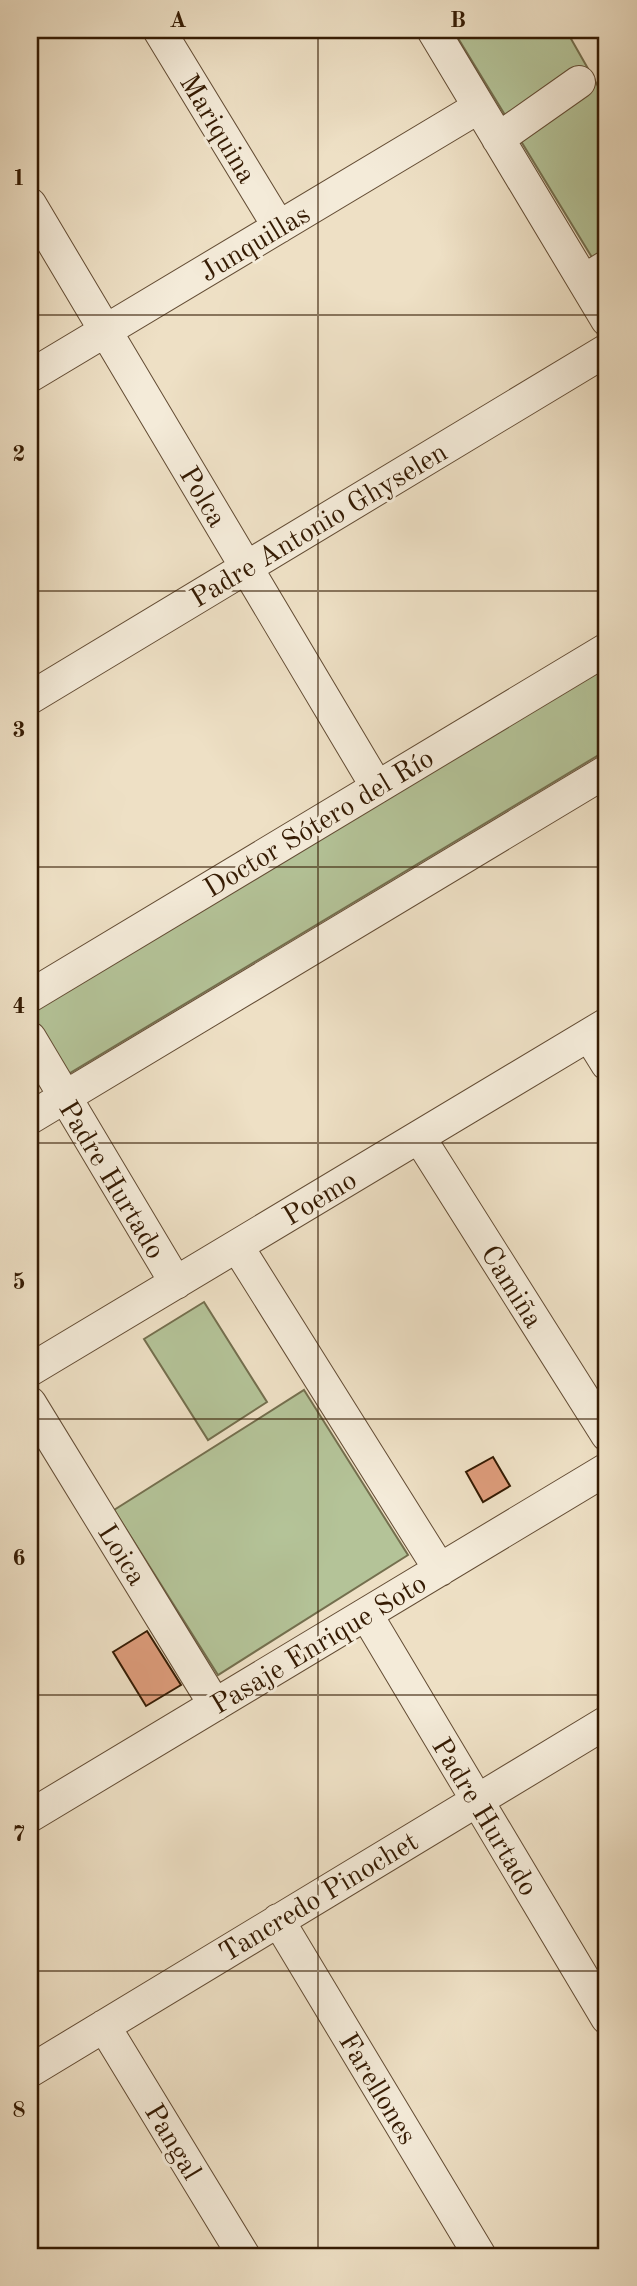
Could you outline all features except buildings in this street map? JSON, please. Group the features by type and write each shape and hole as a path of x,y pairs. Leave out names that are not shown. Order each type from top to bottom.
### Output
{"street":[{"name":"Mariquina","path":"159,30 279,227"},
{"path":"433,30 607,320"},
{"path":"498,139 579,82"},
{"name":"Junquillas","path":"30,376 479,107"},
{"name":"Polca","path":"30,204 377,787"},
{"name":"Padre Antonio Ghyselen","path":"30,698 607,350"},
{"name":"Doctor Sótero del Río","path":"30,996 607,649"},
{"path":"30,1118 607,771"},
{"path":"598,1030 607,1065"},
{"name":"Poemo","path":"30,1370 598,1030"},
{"name":"Padre Hurtado","path":"30,1038 176,1283"},
{"name":"Camiña","path":"419,1137 607,1434"},
{"path":"237,1247 440,1570"},
{"name":"Loica","path":"30,1403 215,1704"},
{"name":"Pasaje Enrique Soto","path":"33,1806 215,1704 607,1469"},
{"name":"Padre Hurtado","path":"366,1614 607,2018"},
{"name":"Tancredo Pinochet","path":"30,2071 607,1722"},
{"name":"Farellones","path":"278,1920 481,2256"},
{"name":"Pangal","path":"104,2026 244,2256"}],"lane":[{"path":"579,274 607,257"}],"green space":[{"path":"453,30 566,30 607,102 607,282"},
{"path":"607,661 607,750 65,1076 30,1017 30,1009"},
{"path":"204,1302 267,1402 208,1440 144,1339"},
{"path":"304,1390 408,1555 218,1675 114,1510"}]}
